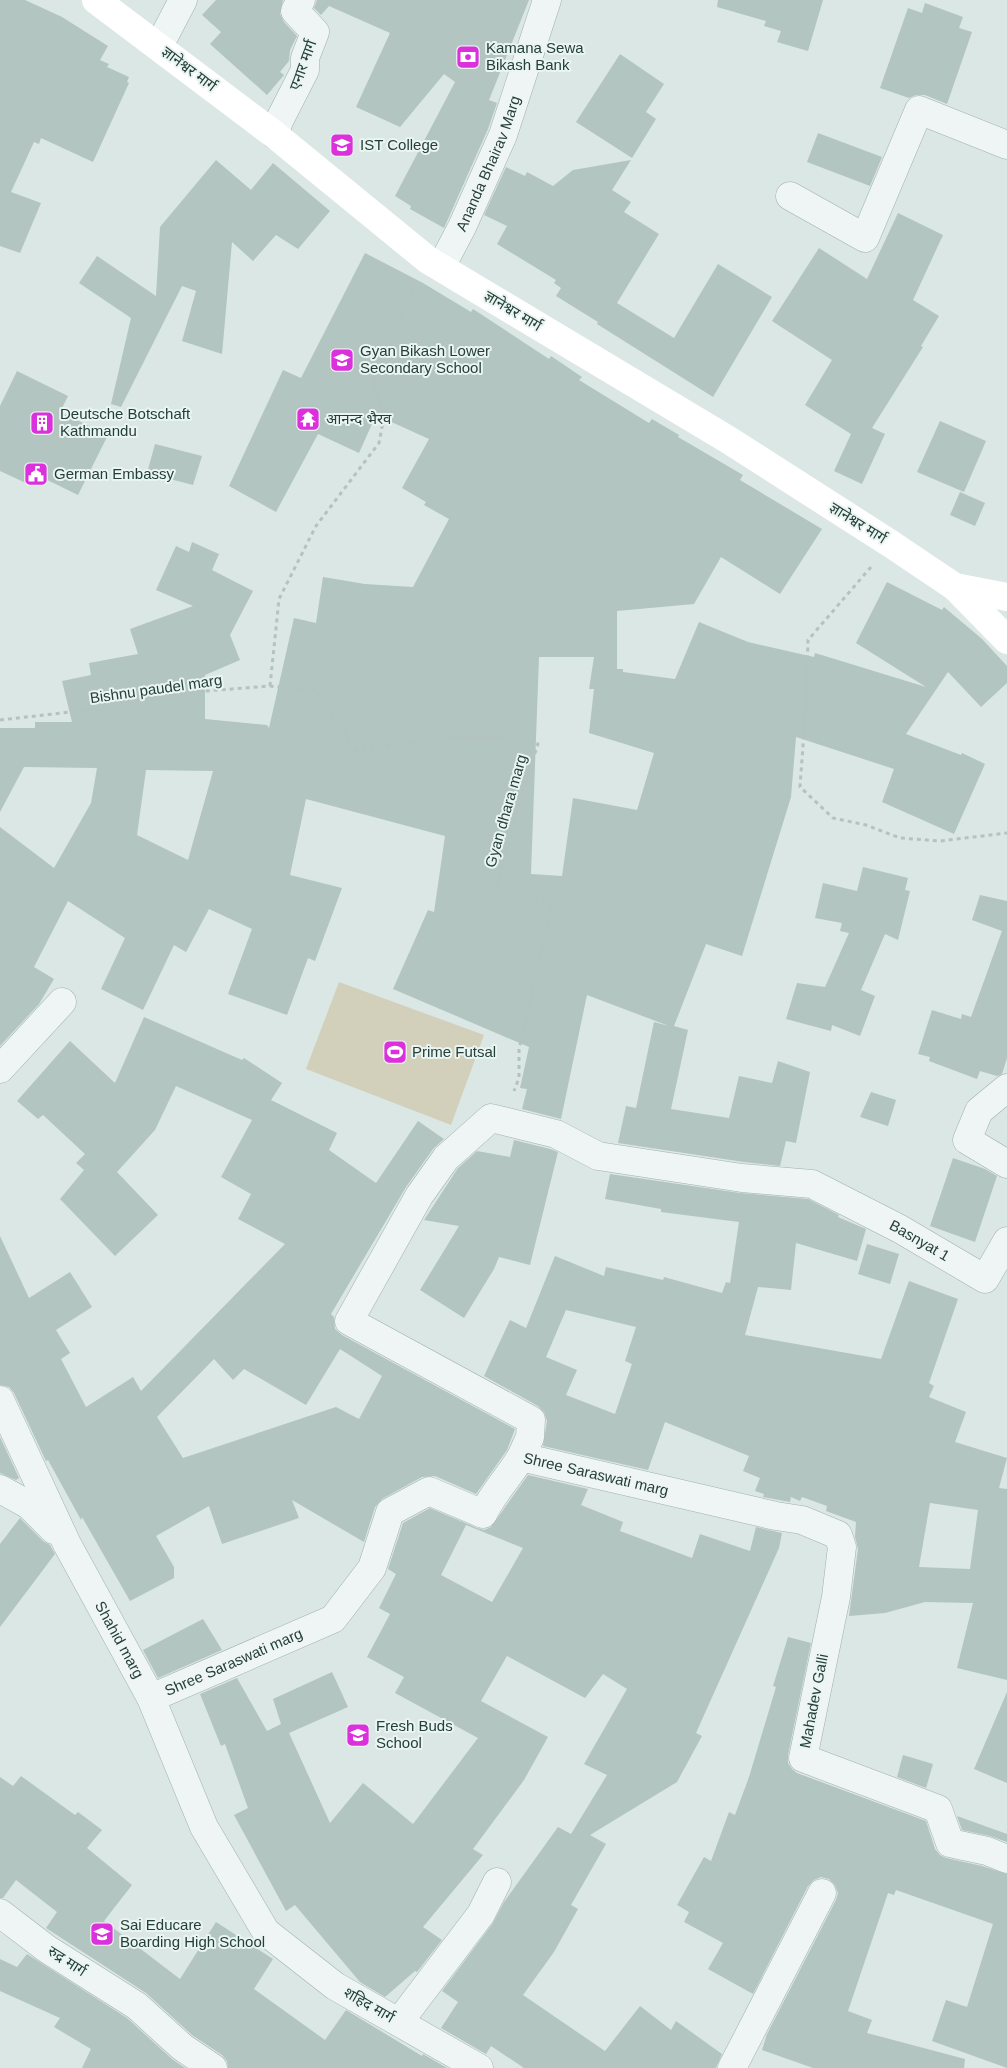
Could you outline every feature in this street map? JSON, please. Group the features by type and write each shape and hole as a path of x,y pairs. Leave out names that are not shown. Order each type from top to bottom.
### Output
{"main road":[{"name":"ज्ञानेश्वर मार्ग","path":"96,0 275,135 435,263 727,439 891,544 956,587 1007,640"},
{"name":"ज्ञानेश्वर मार्ग","path":"956,587 1007,597"}],"street":[{"path":"159,46 183,0"},
{"name":"एनार मार्ग","path":"275,135 279,121 305,70 305,58 315,32 296,11 301,0"},
{"name":"Ananda Bhairav Marg","path":"435,263 462,227 503,135 547,0"},
{"path":"790,196 865,238 918,110 1007,144"},
{"path":"0,1069 62,1002"},
{"path":"1007,1088 979,1111 967,1140 1007,1164"},
{"name":"Basnyat 1","path":"521,1457 530,1437 531,1420 348,1321 419,1196 446,1158 491,1118 556,1134 598,1156 742,1178 812,1184 900,1229 985,1279 1007,1241"},
{"name":"Shahid marg","path":"0,1400 67,1544 151,1698 204,1826 266,1932"},
{"name":"Shree Saraswati marg","path":"151,1698 334,1619 372,1568 390,1512 429,1491 483,1514 491,1498 507,1480 521,1457 766,1514 802,1520"},
{"path":"0,1490 29,1505 67,1544"},
{"name":"Mahadev Galli","path":"802,1520 838,1535 842,1547 836,1597 803,1758 938,1809 950,1844 986,1851 1007,1859"},
{"path":"399,2022 480,1914 497,1882"},
{"path":"732,2068 822,1893"},
{"name":"रुद्र मार्ग","path":"0,1913 47,1949 137,2006 182,2047 213,2068"},
{"name":"शहिद मार्ग","path":"266,1932 335,1986 479,2068"}],"path":[{"path":"270,686 278,599 316,526 379,443 384,416 374,386 375,370 435,263"},
{"path":"891,544 808,640 800,787 833,818 866,825 900,838 940,841 1007,833"},
{"name":"Bishnu paudel marg","path":"0,720 97,709 180,693 270,686 315,691"},
{"name":"Gyan dhara marg","path":"315,691 347,736 350,751 443,739 516,738 538,744 521,795 496,888 553,904 519,1049 519,1078 512,1095"}],"shaded area":[{"name":"Prime Futsal","path":"339,982 484,1035 451,1125 306,1069"}],"building":[{"path":"0,0 25,0 62,17 108,46 100,60 109,64 107,67 129,77 127,82 129,83 93,162 41,138 39,144 34,142 11,192 41,203 20,253 0,246"},
{"path":"216,0 283,0 280,14 284,22 297,36 290,50 289,61 280,72 284,75 267,95 210,44 221,32 202,15"},
{"path":"317,0 529,0 489,100 497,103 488,129 444,228 410,209 411,206 395,196 455,82 444,74 400,127 356,107 390,33 329,6 321,15 314,8"},
{"path":"718,0 823,0 808,51 777,42 781,31 764,26 766,21 717,7"},
{"path":"925,3 963,17 959,28 972,32 947,104 925,95 916,95 909,98 880,88 908,8 922,13"},
{"path":"620,54 664,84 646,112 656,119 632,158 576,122"},
{"path":"818,133 882,157 870,186 807,162"},
{"path":"216,160 251,190 273,163 330,211 298,249 276,235 253,261 232,242 222,354 182,341 196,291 182,286 121,407 111,404 131,318 79,283 97,256 156,296 160,227"},
{"path":"631,160 612,190 631,202 624,212 659,234 617,303 674,338 718,264 772,297 713,397 556,296 561,288 554,283 556,280 497,244 507,226 484,215 506,167 525,176 527,172 553,186 573,170"},
{"path":"898,213 943,235 913,300 939,316 921,346 923,347 872,428 885,434 862,484 834,471 851,434 805,405 832,360 772,321 819,248 867,279"},
{"path":"365,253 423,283 471,312 473,309 549,359 551,356 582,377 579,380 649,423 652,419 679,435 678,437 743,475 740,480 822,529 780,594 721,557 694,604 617,611 617,669 623,669 623,672 675,679 699,622 748,642 814,657 815,653 926,687 856,643 887,582 942,610 944,607 982,639 1007,666 1007,683 981,707 948,672 906,734 961,755 962,753 985,764 954,834 882,802 894,769 796,737 791,797 742,956 706,944 674,1026 688,1030 671,1109 729,1118 739,1076 772,1083 778,1061 810,1072 796,1143 786,1141 780,1166 618,1143 626,1106 636,1108 654,1022 669,1026 587,995 561,1119 522,1109 527,1089 520,1088 529,1047 393,989 428,910 434,912 445,836 306,799 290,875 342,888 315,961 308,958 287,1015 228,994 252,929 209,909 186,952 174,945 143,1010 101,989 125,938 68,901 34,967 54,979 39,1004 0,1046 0,827 54,868 91,803 97,768 24,767 0,812 0,728 35,728 35,722 72,722 62,681 91,675 89,663 138,654 130,629 193,606 156,590 176,546 189,552 192,542 219,554 212,570 253,591 230,635 240,660 205,675 205,719 267,725 269,728 294,618 316,623 323,577 365,584 413,587 449,519 424,505 426,502 402,488 429,439 376,415 359,453 318,434 276,512 229,486 283,370 301,378","holes":["539,657 594,657 589,689 594,689 589,733 654,753 637,810 573,798 562,876 531,874","146,770 213,771 188,860 137,835"]},
{"name":"Deutsche Botschaft Kathmandu","path":"17,371 68,396 60,412 108,435 78,495 31,472 26,483 0,471 0,406"},
{"path":"940,421 986,441 964,492 917,472"},
{"path":"155,444 202,456 193,485 147,473"},
{"path":"960,492 985,503 975,526 950,515"},
{"path":"863,867 908,878 905,890 910,891 898,940 885,934 861,990 875,996 860,1036 832,1025 831,1031 786,1019 797,983 825,987 849,933 840,931 842,923 815,918 823,883 857,891"},
{"path":"980,895 1007,901 1007,1058 1002,1074 997,1076 980,1071 977,1079 929,1061 930,1057 918,1054 932,1010 961,1019 962,1014 971,1017 1002,931 972,920"},
{"path":"144,1017 242,1060 244,1058 282,1083 271,1100 337,1133 329,1150 376,1183 418,1121 444,1139 433,1149 406,1187 331,1314 334,1317 335,1329 342,1335 515,1429 507,1450 476,1494 435,1476 422,1477 382,1499 375,1507 364,1542 292,1500 299,1518 222,1544 209,1506 156,1536 174,1567 174,1578 130,1601 82,1517 81,1520 48,1460 46,1461 14,1393 9,1387 0,1385 0,1236 29,1298 70,1272 92,1307 56,1330 70,1353 61,1359 86,1407 133,1377 141,1391 285,1244 238,1219 251,1194 221,1177 252,1120 176,1086 155,1130 117,1172 158,1215 115,1256 60,1199 84,1170 76,1163 85,1154 43,1115 38,1119 17,1101 70,1041 115,1083","holes":["340,1349 382,1376 359,1419 336,1407 183,1458 157,1417 214,1359 233,1380 244,1369 306,1405"]},
{"path":"871,1092 896,1100 888,1126 860,1117"},
{"path":"514,1140 558,1152 530,1265 499,1257 494,1269 464,1318 420,1290 459,1226 424,1220 458,1168 477,1151 510,1157"},
{"path":"953,1158 985,1169 997,1176 975,1242 930,1226"},
{"path":"610,1174 740,1193 808,1199 839,1215 838,1217 866,1229 857,1261 796,1243 791,1290 758,1287 745,1335 881,1359 909,1281 958,1299 929,1383 934,1386 929,1397 966,1412 955,1442 1007,1458 999,1488 1007,1489 1007,1680 957,1668 973,1603 925,1602 885,1613 849,1616 858,1549 855,1537 856,1522 826,1511 827,1506 802,1497 800,1501 791,1497 790,1502 763,1497 764,1494 755,1491 760,1478 743,1471 749,1456 665,1422 648,1470 543,1446 547,1421 544,1412 538,1406 484,1376 510,1320 526,1328 555,1256 604,1276 606,1267 663,1280 664,1277 722,1293 726,1282 730,1283 739,1222 661,1212 661,1209 605,1199","holes":["566,1310 636,1327 625,1361 632,1364 615,1414 566,1395 577,1370 546,1357","930,1503 978,1510 970,1569 919,1567"]},
{"path":"867,1244 899,1254 890,1284 858,1274"},
{"path":"0,1437 19,1478 16,1480 0,1473"},
{"path":"528,1475 588,1489 581,1505 623,1522 620,1531 692,1558 700,1534 750,1551 756,1527 782,1533 779,1548 696,1733 702,1736 677,1782 590,1835 606,1844 571,1905 578,1909 554,1952 523,1995 605,2051 640,2006 671,2030 676,2021 722,2054 716,2068 524,2068 491,2046 486,2054 441,2028 458,2002 442,1991 493,1923 504,1902 558,1827 571,1834 607,1775 584,1764 627,1689 603,1674 585,1698 507,1656 481,1701 548,1737 524,1780 473,1849 483,1855 423,1927 442,1940 417,1972 415,1971 385,1997 360,1982 295,1905 286,1911 234,1815 248,1808 225,1744 221,1746 200,1694 237,1678 267,1731 281,1724 273,1699 332,1672 348,1707 289,1733 330,1823 363,1783 413,1824 478,1738 395,1693 404,1677 367,1657 390,1614 379,1608 396,1574 388,1569 403,1523 430,1508 477,1528 484,1530 491,1527","holes":["466,1525 523,1548 492,1602 441,1575"]},
{"path":"20,1518 43,1541 50,1545 55,1554 0,1627 0,1544"},
{"path":"203,1619 222,1650 158,1678 143,1650"},
{"path":"788,1637 811,1643 788,1755 788,1763 792,1769 797,1773 926,1821 935,1849 946,1858 1007,1874 1007,2068 932,2041 946,2000 967,2007 993,1924 896,1890 894,1895 888,1893 848,2011 872,2020 867,2033 965,2059 964,2068 813,2068 762,2050 767,2034 836,1900 838,1893 835,1885 829,1879 821,1877 814,1880 808,1886 753,1994 708,1969 723,1943 684,1922 689,1912 677,1905 704,1857 711,1861 729,1812 735,1815 749,1777 776,1687 773,1686"},
{"path":"1007,1692 1007,1783 974,1769"},
{"path":"903,1755 933,1764 926,1788 897,1777"},
{"path":"21,1776 75,1815 78,1812 102,1830 87,1848 132,1885 104,1921 180,1979 216,1922 273,1959 254,1989 325,2040 346,2010 422,2056 423,2054 447,2068 228,2068 227,2061 222,2055 192,2035 146,1993 46,1928 57,1912 16,1880 3,1898 0,1898 0,1777 13,1786"},
{"path":"957,1816 1007,1834 1007,1842 962,1830"},
{"path":"27,1954 127,2018 172,2059 185,2068 82,2068 91,2049 54,2027 60,2018 0,1991 0,1959 17,1967"}],"place":[{"name":"Kamana Sewa Bikash Bank","path":"468,57"},
{"name":"IST College","path":"342,145"},
{"name":"Gyan Bikash Lower Secondary School","path":"342,360"},
{"name":"आनन्द भैरव","path":"308,419"},
{"name":"Deutsche Botschaft Kathmandu","path":"42,423"},
{"name":"German Embassy","path":"36,474"},
{"name":"Prime Futsal","path":"395,1052"},
{"name":"Fresh Buds School","path":"358,1735"},
{"name":"Sai Educare Boarding High School","path":"102,1934"}]}
